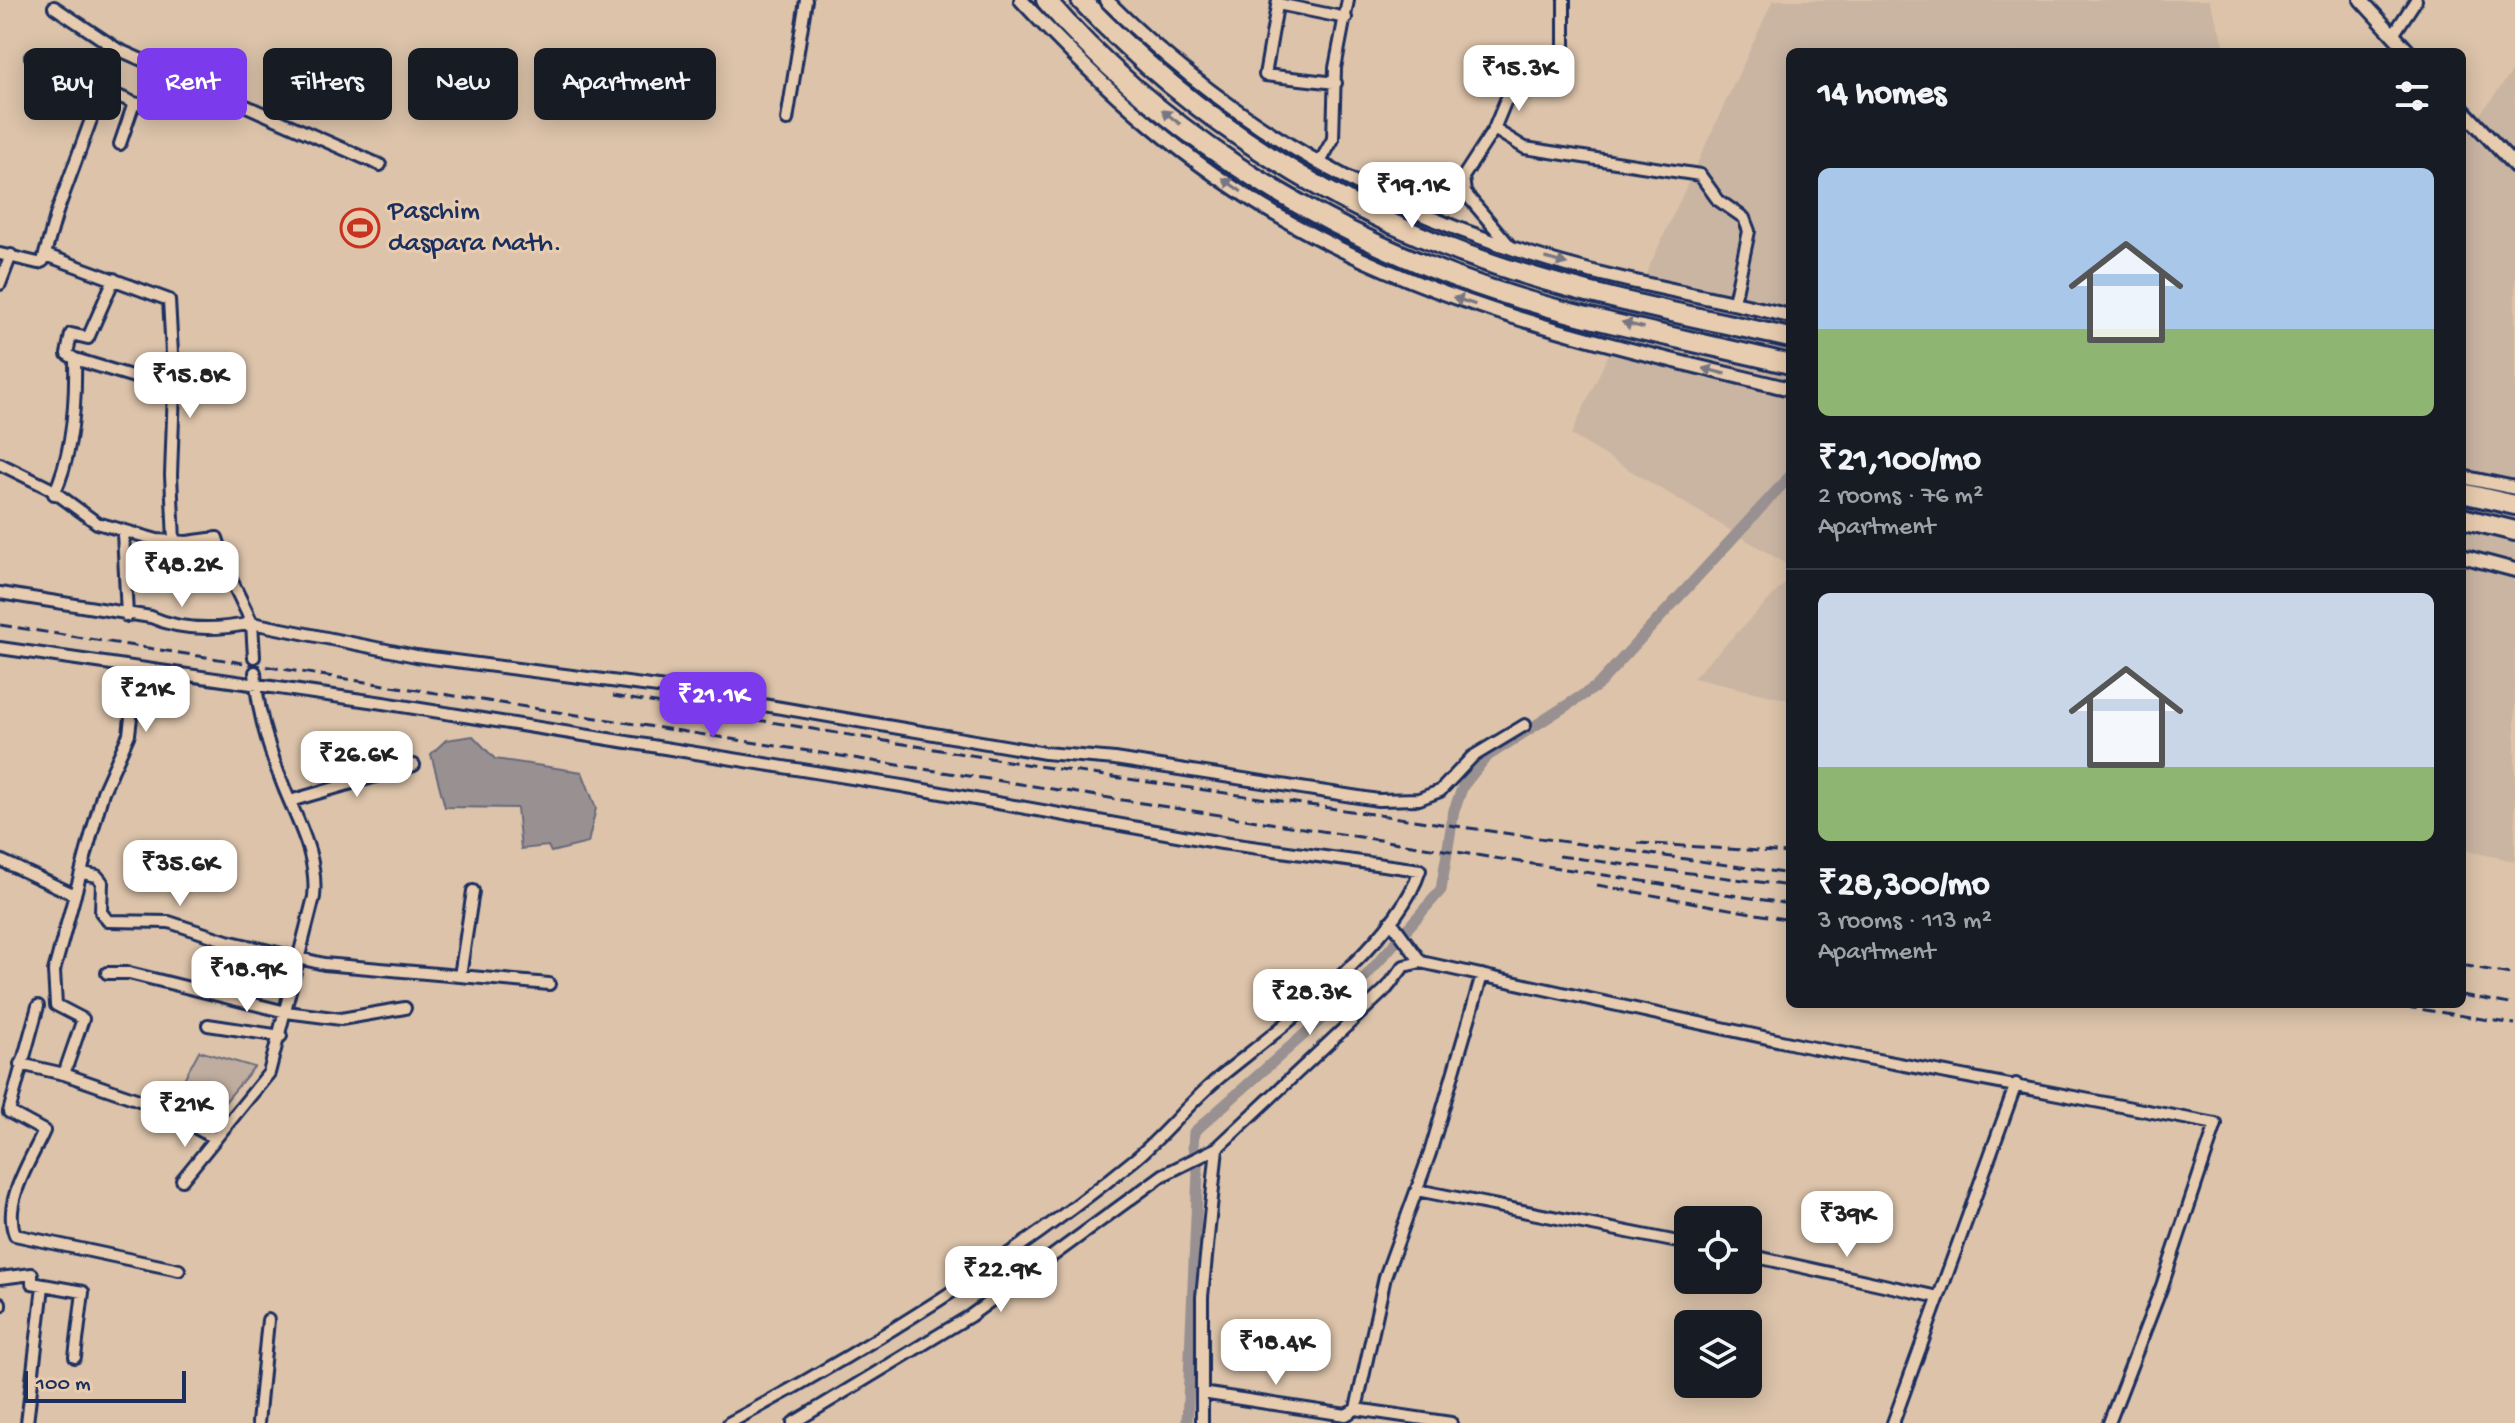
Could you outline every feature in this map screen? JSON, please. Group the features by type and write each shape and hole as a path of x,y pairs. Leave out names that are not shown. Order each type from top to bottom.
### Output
{"highway":[{"path":"1046,0 1125,78 1216,152 1347,231 1457,278 1562,308 1786,363"},
{"path":"1081,0 1152,69 1238,136 1362,210 1512,270 1786,337"},
{"path":"2466,494 2515,505"},
{"path":"2466,519 2515,531"}],"street":[{"path":"787,120 806,0"},
{"path":"1021,0 1119,101 1227,182 1296,226 1439,293 1510,316 1786,388"},
{"path":"1106,0 1207,89 1319,164 1411,210 1512,248 1786,315"},
{"path":"1319,164 1333,139 1335,68 1348,0"},
{"path":"1512,248 1465,193 1463,177 1494,129 1506,100 1553,81 1564,66 1564,0"},
{"path":"2361,0 2405,48"},
{"path":"2393,35 2416,0"},
{"path":"1336,83 1265,75 1278,2 1346,18"},
{"path":"54,7 116,48"},
{"path":"121,51 380,165"},
{"path":"121,98 137,104"},
{"path":"120,144 134,103"},
{"path":"2466,113 2515,166"},
{"path":"0,284 5,254 38,263 46,255 57,212 93,120"},
{"path":"1494,129 1525,148 1700,175 1718,200 1744,218 1749,231 1734,302"},
{"path":"46,255 169,300 174,389 171,475 174,541"},
{"path":"114,279 88,338 71,334 67,354 174,389"},
{"path":"54,494 67,450 76,396 75,359"},
{"path":"0,464 54,494 97,523 123,532 174,541 217,538 229,575 252,623 254,657"},
{"path":"2466,478 2515,488"},
{"path":"123,532 127,616"},
{"path":"2466,557 2515,570"},
{"path":"0,593 127,616 151,617 167,624 191,627 230,627 252,623 416,656 519,672 658,687 1045,753 1115,759 1378,800 1419,799 1440,791 1472,757 1525,725"},
{"path":"0,648 902,786 1222,843 1420,870 1413,892 1334,984 1196,1096 1137,1158 1064,1214 924,1307 729,1423"},
{"path":"182,1180 269,1073 300,958 316,878 310,849 274,760 255,672"},
{"path":"64,1074 83,1019 56,1005 54,971 103,792 129,734 133,701"},
{"path":"290,801 414,765"},
{"path":"0,860 75,895"},
{"path":"83,873 102,882 101,912 108,921 169,922 300,958 549,984"},
{"path":"460,976 473,891"},
{"path":"1391,921 1421,962"},
{"path":"793,1423 970,1316 1113,1211 1185,1163 1216,1149 1387,988 1404,966 1421,962 1804,1046 2216,1124 2162,1286 2109,1423"},
{"path":"107,973 129,973 286,1012 341,1019 405,1008"},
{"path":"1356,1409 1385,1277 1417,1190 1482,975"},
{"path":"38,1006 9,1112 44,1131 14,1199 12,1227 15,1235 179,1270"},
{"path":"208,1025 281,1036"},
{"path":"20,1064 64,1074 159,1107 214,1138"},
{"path":"1893,1423 2016,1084"},
{"path":"1202,1423 1202,1297 1216,1149"},
{"path":"1417,1190 1674,1241"},
{"path":"1762,1258 1938,1297"},
{"path":"0,1278 32,1274 32,1283 83,1292 75,1357"},
{"path":"27,1423 43,1286"},
{"path":"258,1423 268,1320"},
{"path":"1202,1393 1346,1415 1356,1409 1451,1423"}],"shaded area":[{"path":"1773,0 2209,0 2226,48 1786,48 1786,564 1571,435"},
{"path":"2515,68 2515,861 2466,851 2466,133"},
{"name":"Paschim daspara Math.","path":"350,216 373,221 369,240 346,235"},
{"path":"1786,582 1786,699 1693,678"},
{"path":"473,736 495,759 582,772 596,808 588,843 551,852 548,846 521,849 517,808 445,807 431,754 446,740"},
{"path":"199,1051 254,1067 206,1125 168,1109"}],"waterway":[{"path":"1187,1423 1198,1172 1193,1147 1194,1132 1353,991 1441,890 1454,810 1463,786 1486,757 1597,686 1786,480"}],"railway":[{"path":"0,625 1786,903"},
{"path":"613,696 1037,766 1786,873"},
{"path":"1638,843 1786,853"},
{"path":"1559,856 1786,885"},
{"path":"1597,885 1786,919"},
{"path":"2466,966 2515,975"},
{"path":"2466,996 2515,1005"},
{"path":"2413,1008 2515,1024"}],"place":[{"name":"Paschim daspara Math.","path":"360,228"}]}
